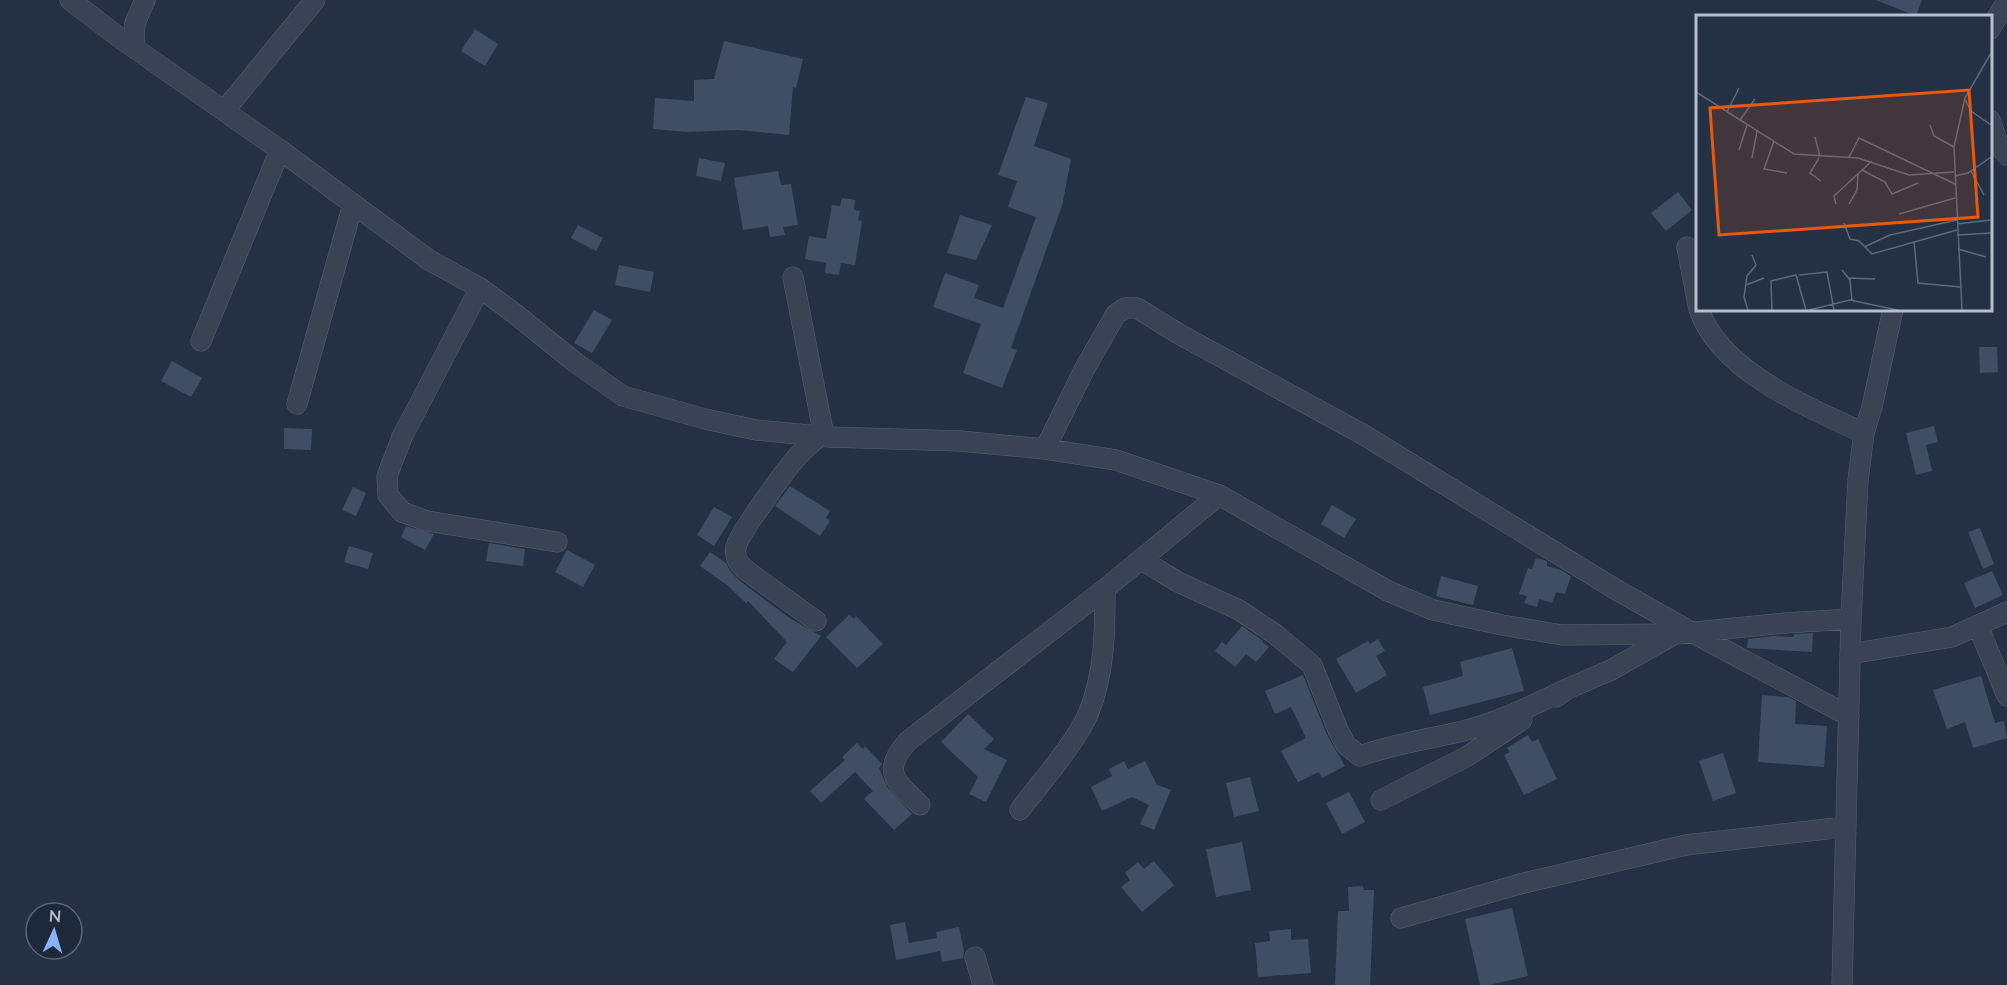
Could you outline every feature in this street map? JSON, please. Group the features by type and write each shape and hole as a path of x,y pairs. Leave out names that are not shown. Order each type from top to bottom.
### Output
{"street":[{"path":"70,0 429,260 480,288 576,363 624,396 675,412 746,428 822,436 912,438 1045,449 1116,460 1219,495 1388,591 1432,610 1502,626 1562,635 1683,633 1785,623 1851,620"},
{"path":"134,48 135,23 145,0"},
{"path":"224,111 315,0"},
{"path":"1992,25 2007,1"},
{"path":"1992,125 2000,146 2007,155"},
{"path":"201,341 280,150"},
{"path":"297,404 353,204"},
{"path":"1687,247 1696,292"},
{"path":"793,277 822,436"},
{"path":"480,288 402,438 387,476 388,495 402,512 427,521 557,542"},
{"path":"1045,449 1085,368 1116,314 1125,309 1137,308 1179,334 1364,435 1683,633 1849,716"},
{"path":"1700,310 1713,339 1752,374 1803,405 1864,432"},
{"path":"1842,985 1844,827 1858,480 1864,432 1872,407 1893,310"},
{"path":"816,621 738,564 736,546 796,458 822,436"},
{"path":"920,805 900,786 893,764 896,754 917,734 1106,589 1219,495"},
{"path":"1142,560 1178,582 1239,610 1275,634 1312,666 1346,745 1360,756 1375,750 1497,721 1611,670 1683,633"},
{"path":"1020,810 1078,733 1089,712 1098,685 1105,644 1106,589"},
{"path":"1850,654 1952,637 2007,612"},
{"path":"1978,626 2007,696"},
{"path":"1381,800 1466,758 1567,689"},
{"path":"1401,918 1520,884 1686,845 1844,827"},
{"path":"975,957 983,985"}],"building":[{"path":"1876,0 1922,0 1916,15"},
{"path":"475,29 498,44 485,66 461,51"},
{"path":"724,41 803,59 796,88 793,87 789,135 738,130 687,132 653,129 655,98 694,101 694,80 714,79"},
{"path":"1026,97 1048,103 1034,146 1071,159 1062,206 1011,348 1017,350 1002,388 963,373 981,324 933,307 945,273 979,285 974,298 1003,308 1036,217 1008,207 1017,181 998,175"},
{"path":"699,158 725,163 721,181 696,176"},
{"path":"778,171 781,185 791,184 798,225 783,227 785,235 770,237 768,226 743,230 734,178"},
{"path":"1678,192 1692,210 1666,231 1651,213"},
{"path":"842,198 855,200 854,210 860,211 858,220 862,221 855,265 841,263 839,275 825,273 826,263 805,259 809,236 826,239 832,205 840,206"},
{"path":"960,215 992,225 976,260 947,253"},
{"path":"578,225 603,238 596,251 571,238"},
{"path":"619,265 654,272 650,292 615,285"},
{"path":"594,310 612,320 592,353 574,343"},
{"path":"1979,347 1997,347 1998,372 1980,373"},
{"path":"172,361 202,378 191,397 161,381"},
{"path":"1934,426 1938,442 1926,445 1932,471 1916,475 1906,433"},
{"path":"284,428 312,429 311,450 284,449"},
{"path":"790,486 830,511 826,518 830,521 820,536 775,506"},
{"path":"353,487 366,493 356,516 342,510"},
{"path":"1332,505 1356,519 1344,538 1321,524"},
{"path":"714,507 732,517 714,546 697,535"},
{"path":"406,526 434,534 425,550 401,537"},
{"path":"1980,528 1994,564 1983,569 1968,532"},
{"path":"489,543 525,549 523,566 486,561"},
{"path":"349,546 373,553 368,569 344,562"},
{"path":"567,550 595,565 583,587 555,572"},
{"path":"710,552 726,563 740,581 791,619 821,636 793,672 774,659 787,642 748,601 746,603 727,585 700,566"},
{"path":"1536,558 1547,561 1547,566 1571,576 1565,594 1556,592 1552,603 1539,599 1537,607 1524,603 1527,596 1519,594 1528,568 1532,569"},
{"path":"1992,571 2003,595 1975,608 1964,583"},
{"path":"1441,576 1478,586 1473,605 1436,596"},
{"path":"849,615 854,619 856,616 883,644 857,668 826,637"},
{"path":"1242,626 1269,647 1256,662 1246,654 1235,667 1215,651 1222,642 1226,645"},
{"path":"1813,633 1812,652 1747,648 1748,639 1774,636 1794,637 1794,634"},
{"path":"1378,639 1385,651 1376,656 1387,675 1356,693 1336,659 1368,641 1370,644"},
{"path":"1512,648 1524,691 1430,715 1423,687 1463,676 1460,662"},
{"path":"1303,675 1327,735 1345,766 1322,778 1319,772 1298,782 1281,751 1306,738 1291,707 1275,714 1265,691"},
{"path":"1981,676 1995,723 2004,721 2007,738 1973,748 1965,722 1947,729 1933,690"},
{"path":"1762,695 1788,697 1796,701 1795,724 1827,726 1824,767 1758,762"},
{"path":"968,714 994,739 984,749 1007,760 986,802 969,794 978,777 941,742"},
{"path":"1528,735 1532,742 1538,739 1557,779 1524,795 1504,755 1510,752 1507,748"},
{"path":"857,743 863,749 865,746 882,764 879,768 888,788 912,814 894,830 864,799 873,791 855,772 821,803 810,791 845,760 842,757"},
{"path":"1723,753 1736,793 1713,801 1699,761"},
{"path":"1124,761 1128,769 1145,761 1157,785 1171,790 1154,830 1140,824 1149,805 1132,797 1102,811 1091,787 1112,776 1109,769"},
{"path":"1250,777 1259,811 1234,817 1226,783"},
{"path":"1349,792 1365,822 1342,834 1326,803"},
{"path":"1242,842 1251,890 1216,897 1206,849"},
{"path":"1154,861 1174,885 1142,912 1121,887 1130,880 1125,873 1138,862 1144,869"},
{"path":"1363,886 1364,890 1374,890 1370,985 1335,985 1338,911 1349,911 1348,887"},
{"path":"1512,908 1528,976 1480,985 1465,919"},
{"path":"905,922 909,943 937,938 936,932 959,927 963,958 942,962 940,951 896,960 890,925"},
{"path":"1291,929 1291,940 1308,939 1311,973 1258,977 1255,943 1270,941 1269,931"}]}
